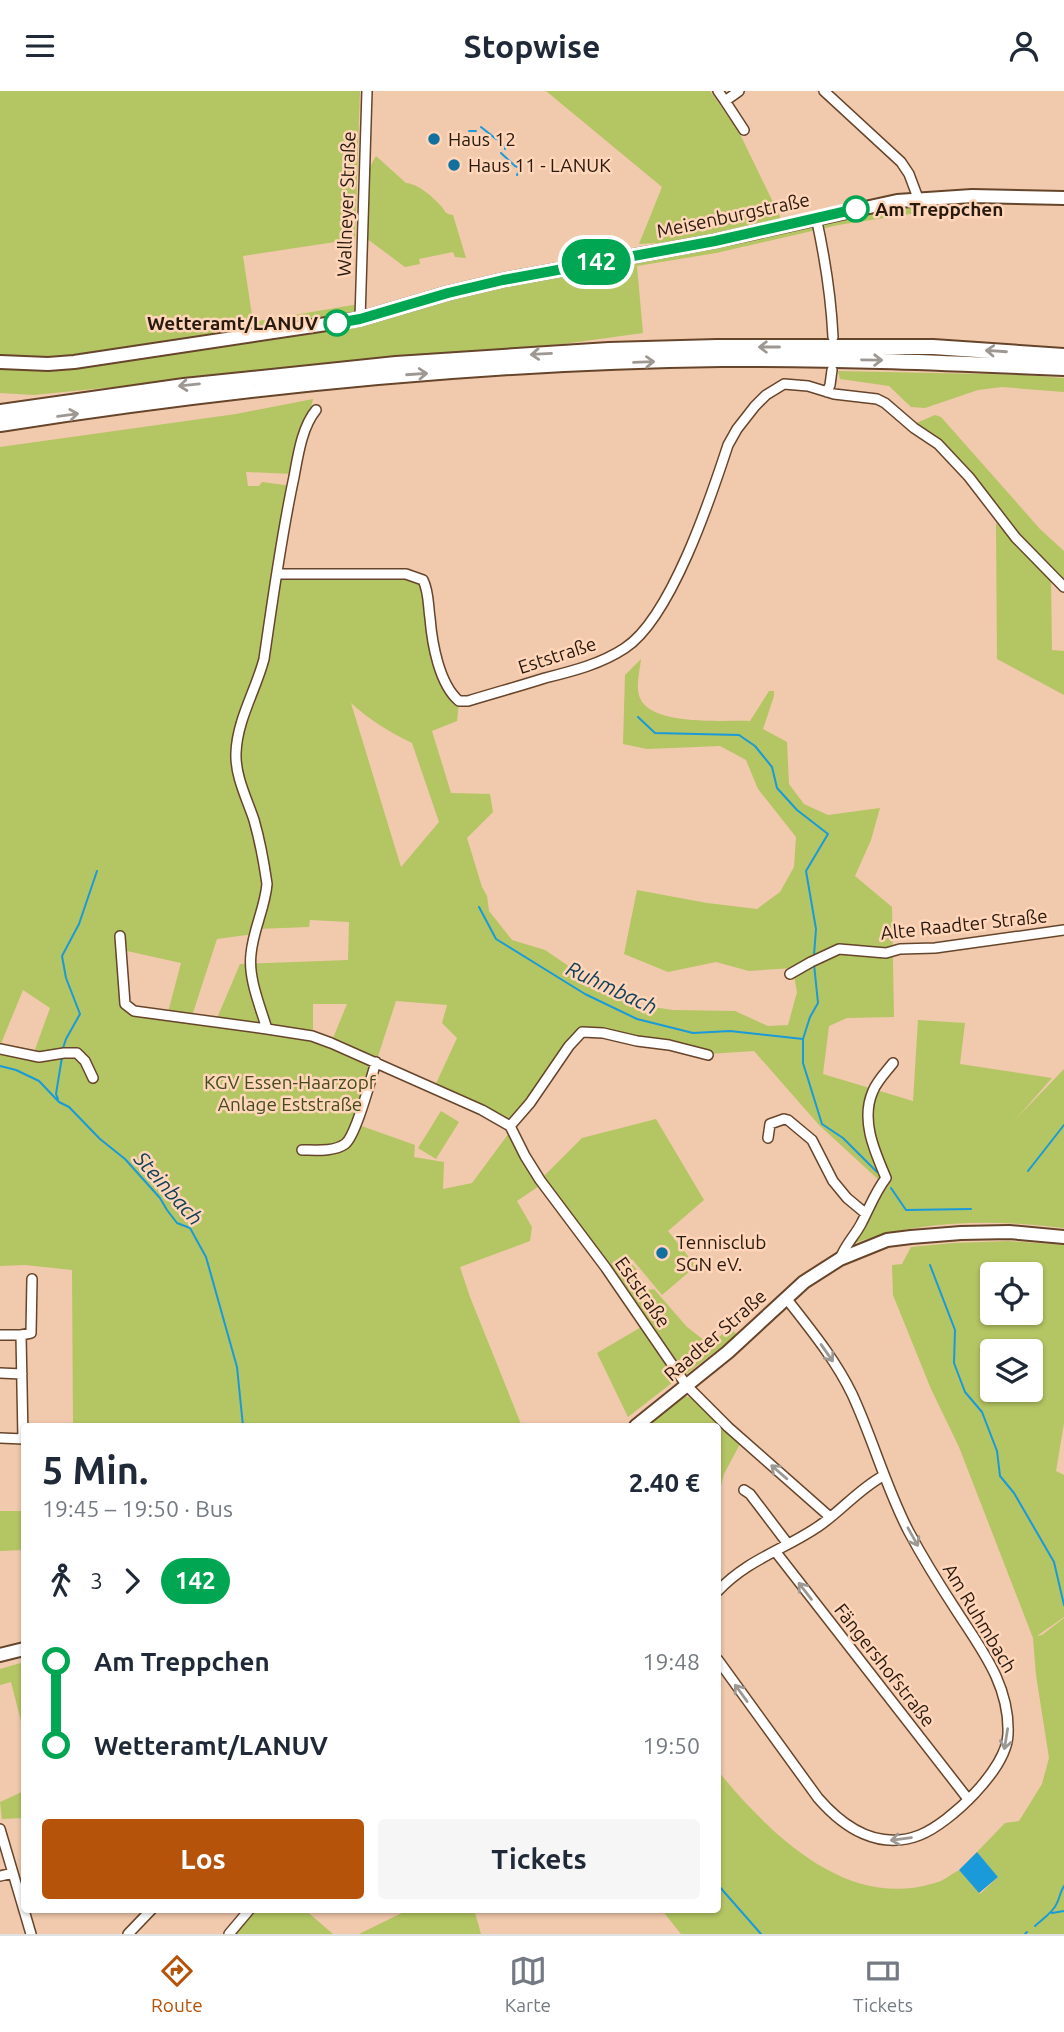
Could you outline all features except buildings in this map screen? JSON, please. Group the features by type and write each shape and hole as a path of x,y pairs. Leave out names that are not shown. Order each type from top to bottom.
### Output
{"highway":[{"path":"0,412 184,386 501,356 717,347 920,347 1064,356"},
{"path":"0,424 186,398 349,380 583,364 720,359 932,362 1064,368"}],"main road":[{"name":"Meisenburgstraße","path":"0,362 74,362 360,319 503,280 715,241 918,198 1064,198"},
{"name":"Raadter Straße","path":"640,1423 737,1345 812,1276 840,1259 887,1240 911,1237 1009,1232 1064,1237"},
{"path":"0,1655 21,1650"}],"street":[{"name":"Wallneyer Straße","path":"360,319 366,91"},
{"path":"718,91 744,130"},
{"path":"725,101 739,91"},
{"path":"824,91 901,162 914,184 918,198"},
{"path":"816,218 831,297 832,337"},
{"path":"832,370 827,392 877,399 938,444 969,477 1016,538 1064,587"},
{"name":"Eststraße","path":"277,574 406,574 423,580 428,589 433,644 439,666 449,688 459,701 468,701 598,663 628,647 653,621 691,544 728,445 755,406 783,384 808,386 827,392"},
{"path":"267,1029 250,961 267,884 254,822 237,769 236,753 239,729 264,659 298,455 310,417 316,410"},
{"name":"Alte Raadter Straße","path":"790,974 839,949 886,953 900,949 935,948 1064,930"},
{"path":"120,936 125,1004 134,1011 312,1036 493,1115 510,1126 582,1032 603,1033 669,1045 708,1055"},
{"path":"0,1049 39,1057 77,1053 85,1061 93,1078"},
{"path":"302,1150 336,1148 348,1141 376,1062"},
{"path":"840,1259 844,1246 861,1224 886,1178 873,1149 869,1106 873,1091 892,1063"},
{"path":"768,1138 770,1124 788,1120 812,1140 833,1181 847,1198 865,1213"},
{"name":"Eststraße","path":"510,1126 540,1180 606,1268 687,1386 728,1427 830,1517"},
{"path":"0,1335 31,1333 32,1279"},
{"name":"Am Ruhmbach","path":"721,1664 818,1798 837,1818 858,1832 881,1839 911,1838 929,1830 968,1799 994,1771 1006,1748 1008,1726 1004,1698 995,1671 928,1565 905,1523 883,1476 867,1428 851,1392 830,1356 786,1298"},
{"path":"21,1335 24,1423"},
{"path":"0,1373 22,1374"},
{"path":"0,1438 21,1439"},
{"path":"721,1588 752,1562 811,1531 883,1476"},
{"path":"744,1490 750,1494 788,1544"},
{"name":"Fängershofstraße","path":"775,1551 968,1799"},
{"path":"0,1829 21,1900"},
{"path":"0,1876 13,1873"},
{"path":"25,1913 31,1934"},
{"path":"128,1934 148,1913"},
{"path":"229,1934 247,1913"}],"green space":[{"path":"0,91 360,91 355,239 243,256 253,322 353,305 357,305 359,319 448,294 919,199 917,213 838,225 716,253 637,266 643,333 563,344 34,395 0,393"},
{"path":"546,91 710,91 739,132 784,225 715,240 639,244 662,187"},
{"path":"376,156 406,183 424,191 447,213 453,215 466,258 455,257 453,252 419,259 420,264 405,267 366,238 365,176"},
{"path":"838,371 1064,378 1064,392 1002,387 978,390 925,408 911,407 889,386 840,379"},
{"name":"KGV Essen-Haarzopf Anlage Eststraße","path":"313,399 294,474 246,472 248,486 259,486 262,482 292,486 277,574 406,574 423,581 433,644 459,702 457,721 432,731 451,793 490,794 493,812 467,838 487,896 489,911 512,940 545,950 632,1004 673,1010 735,1011 768,1026 788,1025 797,992 794,976 832,954 845,952 846,945 793,968 749,971 716,962 668,972 624,954 637,890 757,909 780,892 794,867 796,837 758,789 746,760 720,746 647,749 623,744 625,675 641,659 638,689 640,698 647,707 658,713 689,720 750,721 769,691 774,691 763,729 787,742 789,784 804,804 828,815 880,808 871,840 855,876 892,907 894,1017 847,1018 829,1026 823,1074 913,1101 918,1020 965,1023 960,1064 1052,1078 1016,1119 1064,1069 1064,1228 1010,1223 928,1226 849,1245 881,1182 819,1125 754,1051 708,1054 582,1031 510,1124 434,1088 457,1038 442,1023 447,1005 396,1001 356,1124 415,1145 414,1157 444,1162 443,1189 472,1183 512,1129 542,1184 517,1201 532,1227 530,1241 460,1267 521,1423 73,1423 72,1270 25,1265 0,1266 0,1049 33,1055 50,1008 23,990 0,1046 0,447 236,414","holes":["351,703 395,735 412,743 439,822 401,867","310,920 349,922 348,960 240,964 215,1023 191,1019 217,939 254,934 256,929 309,927","118,949 181,963 167,1016 125,1004","313,1004 347,1004 331,1043 313,1036"]},
{"path":"935,415 941,417 1040,529 1064,551 1064,581 1022,538 941,442 914,424"},
{"path":"996,523 1051,578 1052,650 1064,651 1064,695 997,659"},
{"path":"441,1111 459,1122 436,1159 418,1148"},
{"path":"656,1119 704,1200 668,1231 696,1266 662,1295 632,1259 630,1262 637,1270 633,1276 642,1291 654,1289 687,1327 709,1344 731,1328 737,1335 685,1375 541,1179 582,1138"},
{"path":"1009,1241 1064,1245 1064,1423 1056,1471 1064,1475 1064,1617 1037,1636 1064,1618 1064,1934 681,1934 664,1913 721,1913 721,1775 761,1819 786,1841 812,1861 841,1876 871,1886 902,1889 938,1882 959,1870 980,1894 998,1877 977,1852 1005,1823 1019,1821 1042,1784 1049,1758 1033,1638 959,1447 931,1389 893,1295 892,1265 902,1264 911,1247"},
{"path":"643,1326 677,1379 628,1417 597,1353"},
{"path":"684,1396 699,1403 721,1423 645,1423"},
{"path":"721,1423 741,1442 721,1486"},
{"path":"0,1511 21,1511 21,1550 0,1551"},
{"path":"21,1663 21,1721 11,1682 0,1685 0,1669"},
{"path":"21,1792 21,1818 2,1819 0,1802"},
{"path":"247,1913 309,1913 333,1934 229,1934"},
{"path":"402,1913 475,1913 481,1934 359,1934"}],"water":[{"path":"977,1852 998,1877 979,1893 959,1870"}],"waterway":[{"path":"481,127 496,139"},
{"path":"469,131 476,131"},
{"path":"498,140 505,149"},
{"path":"501,153 520,168 517,175"},
{"name":"Ruhmbach","path":"638,717 655,733 739,735 755,746 772,767 777,788 797,810 828,834 806,871 816,929 814,955"},
{"path":"63,1048 80,1014 66,978 62,956 79,924 97,871"},
{"name":"Ruhmbach","path":"479,907 496,939 585,994 637,1019 693,1033 730,1031 803,1039"},
{"name":"Ruhmbach","path":"814,964 818,1003 803,1039 803,1063 822,1124 843,1138 877,1172"},
{"path":"58,1099 56,1094 62,1057"},
{"name":"Steinbach","path":"0,1066 39,1081 59,1102 69,1107 100,1139 125,1159 160,1198 177,1223 190,1228 206,1257 237,1367 243,1423"},
{"path":"1028,1171 1064,1125"},
{"path":"891,1188 906,1210 971,1209"},
{"name":"Ruhmbach","path":"930,1265 955,1330 954,1363 965,1392 982,1412 997,1451 1000,1476 1014,1493 1054,1562 1064,1605"},
{"name":"Ruhmbach","path":"1035,1926 1053,1910 1064,1886"},
{"name":"Steinbach","path":"721,1888 761,1934"},
{"path":"1052,1913 1064,1911"}],"bus line":[{"name":"142","path":"337,323 503,280 715,241 856,209"}],"place":[{"name":"Haus 12","path":"434,139"},
{"name":"Haus 11 - LANUK","path":"454,165"},
{"name":"Am Treppchen","path":"856,209"},
{"name":"Wetteramt/LANUV","path":"337,323"},
{"name":"Tennisclub SGN eV.","path":"662,1253"}]}
